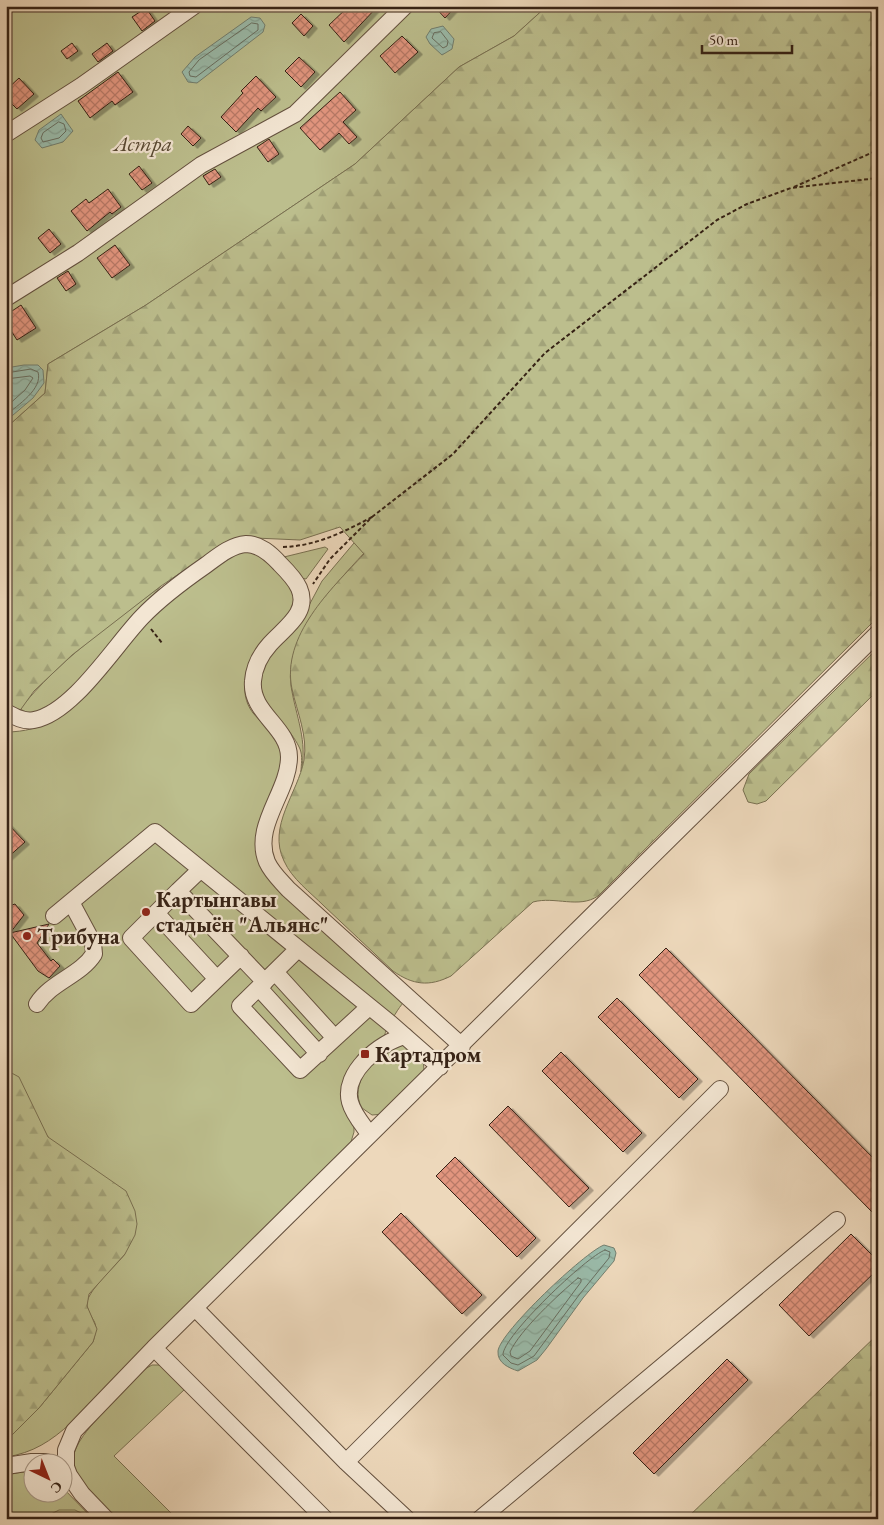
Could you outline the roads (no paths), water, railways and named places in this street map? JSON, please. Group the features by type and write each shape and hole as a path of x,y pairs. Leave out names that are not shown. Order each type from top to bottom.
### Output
{"street":[{"path":"6,134 81,86 194,6"},
{"path":"6,298 78,253 201,165 295,114 405,6"},
{"path":"6,712 18,719 33,721 57,710 94,674 160,599 235,546 255,545 278,561 298,585 301,596 300,608 296,617 262,655 253,681 257,704 280,735 289,755 285,780 266,830 264,847 268,862 288,889 462,1046"},
{"path":"66,1452 74,1431 154,1348 462,1046 878,633"},
{"path":"54,916 155,832 405,1036 440,1067"},
{"path":"200,870 131,938 191,1004 241,956"},
{"path":"178,891 266,981 335,1038"},
{"path":"37,1004 52,986 86,963 94,954 93,942 71,902"},
{"path":"156,913 217,979"},
{"path":"298,949 240,1006 300,1070 369,1007"},
{"path":"266,981 318,1054"},
{"path":"370,1135 350,1102 350,1083 358,1069 378,1050 395,1038 405,1036"},
{"path":"346,1462 720,1089"},
{"path":"480,1519 837,1220"},
{"path":"195,1308 346,1462 407,1519"},
{"path":"154,1348 325,1519"},
{"path":"6,1466 22,1464"},
{"path":"72,1480 106,1519"}],"water":[{"path":"251,17 260,18 265,25 263,32 197,83 188,82 182,72 195,57"},
{"path":"443,26 454,39 452,49 442,55 430,44 426,37 431,29"},
{"path":"61,114 73,131 63,142 42,148 35,140 39,130"},
{"path":"38,365 43,370 44,383 33,398 6,421 6,368"},
{"path":"604,1245 614,1248 616,1253 614,1261 583,1298 537,1360 518,1371 504,1364 499,1359 498,1351 502,1341 513,1327 563,1277"}],"place":[{"name":"Картынгавы стадыён \"Альянс\"","path":"146,912"},
{"name":"Трибуна","path":"27,936"},
{"name":"Картадром","path":"365,1054"}],"park label":[{"name":"Астра","path":"143,143"}]}
